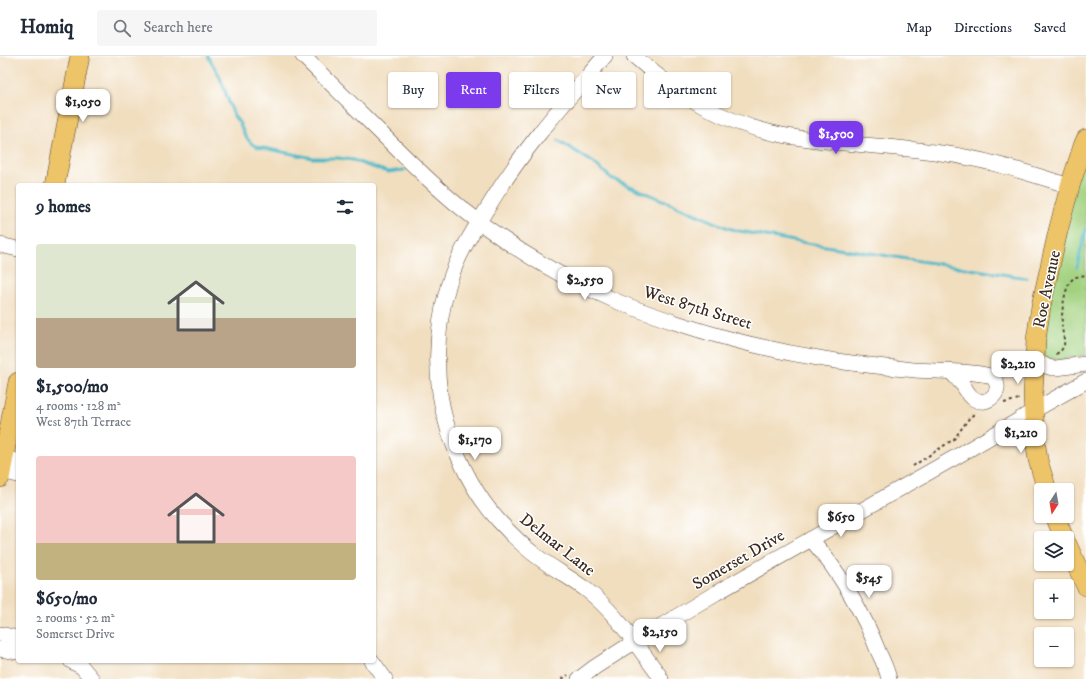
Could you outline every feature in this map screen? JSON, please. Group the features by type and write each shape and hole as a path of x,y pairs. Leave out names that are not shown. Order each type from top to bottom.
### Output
{"main road":[{"path":"55,183 80,56"},
{"name":"Roe Avenue","path":"1045,483 1038,460 1033,411 1043,358 1036,340 1041,306 1058,231 1070,186 1086,139"},
{"path":"6,467 16,396"},
{"path":"1074,559 1086,586"}],"street":[{"name":"West 87th Street","path":"303,56 430,182 500,237 535,260 567,278 616,301 652,315 694,329 746,343 826,360 871,366 951,372"},
{"name":"Delmar Lane","path":"605,56 539,134 515,166 479,221 460,255 449,283 442,312 438,336 438,370 441,399 453,444 469,478 480,496 498,520 518,541 536,556 589,592 612,612 661,679"},
{"path":"634,56 650,71 676,90 699,104 718,114 753,127 781,135 940,152 967,157 998,164 1070,186"},
{"path":"0,245 16,249"},
{"path":"1043,358 1052,368 1086,364"},
{"name":"Somerset Drive","path":"579,679 594,667 716,593 1086,381"},
{"path":"811,539 836,572 861,613 874,638 889,679"},
{"path":"0,634 16,638"},
{"path":"0,649 16,652"},
{"path":"75,663 82,667 92,679"},
{"path":"373,663 384,679"}],"path":[{"path":"1043,358 1058,354 1061,350 1064,344 1062,313 1067,290 1070,282 1074,278 1086,275"}],"green space":[{"path":"1086,139 1086,355 1059,360 1045,358 1043,354 1058,231"}],"waterway":[{"path":"208,56 219,75 234,116 240,124 245,136 252,144 258,147 313,158 338,158 353,160 388,172 404,170"},
{"path":"558,140 594,163 611,178 728,228 794,241 1027,278"},
{"path":"1077,267 1086,229"}]}
